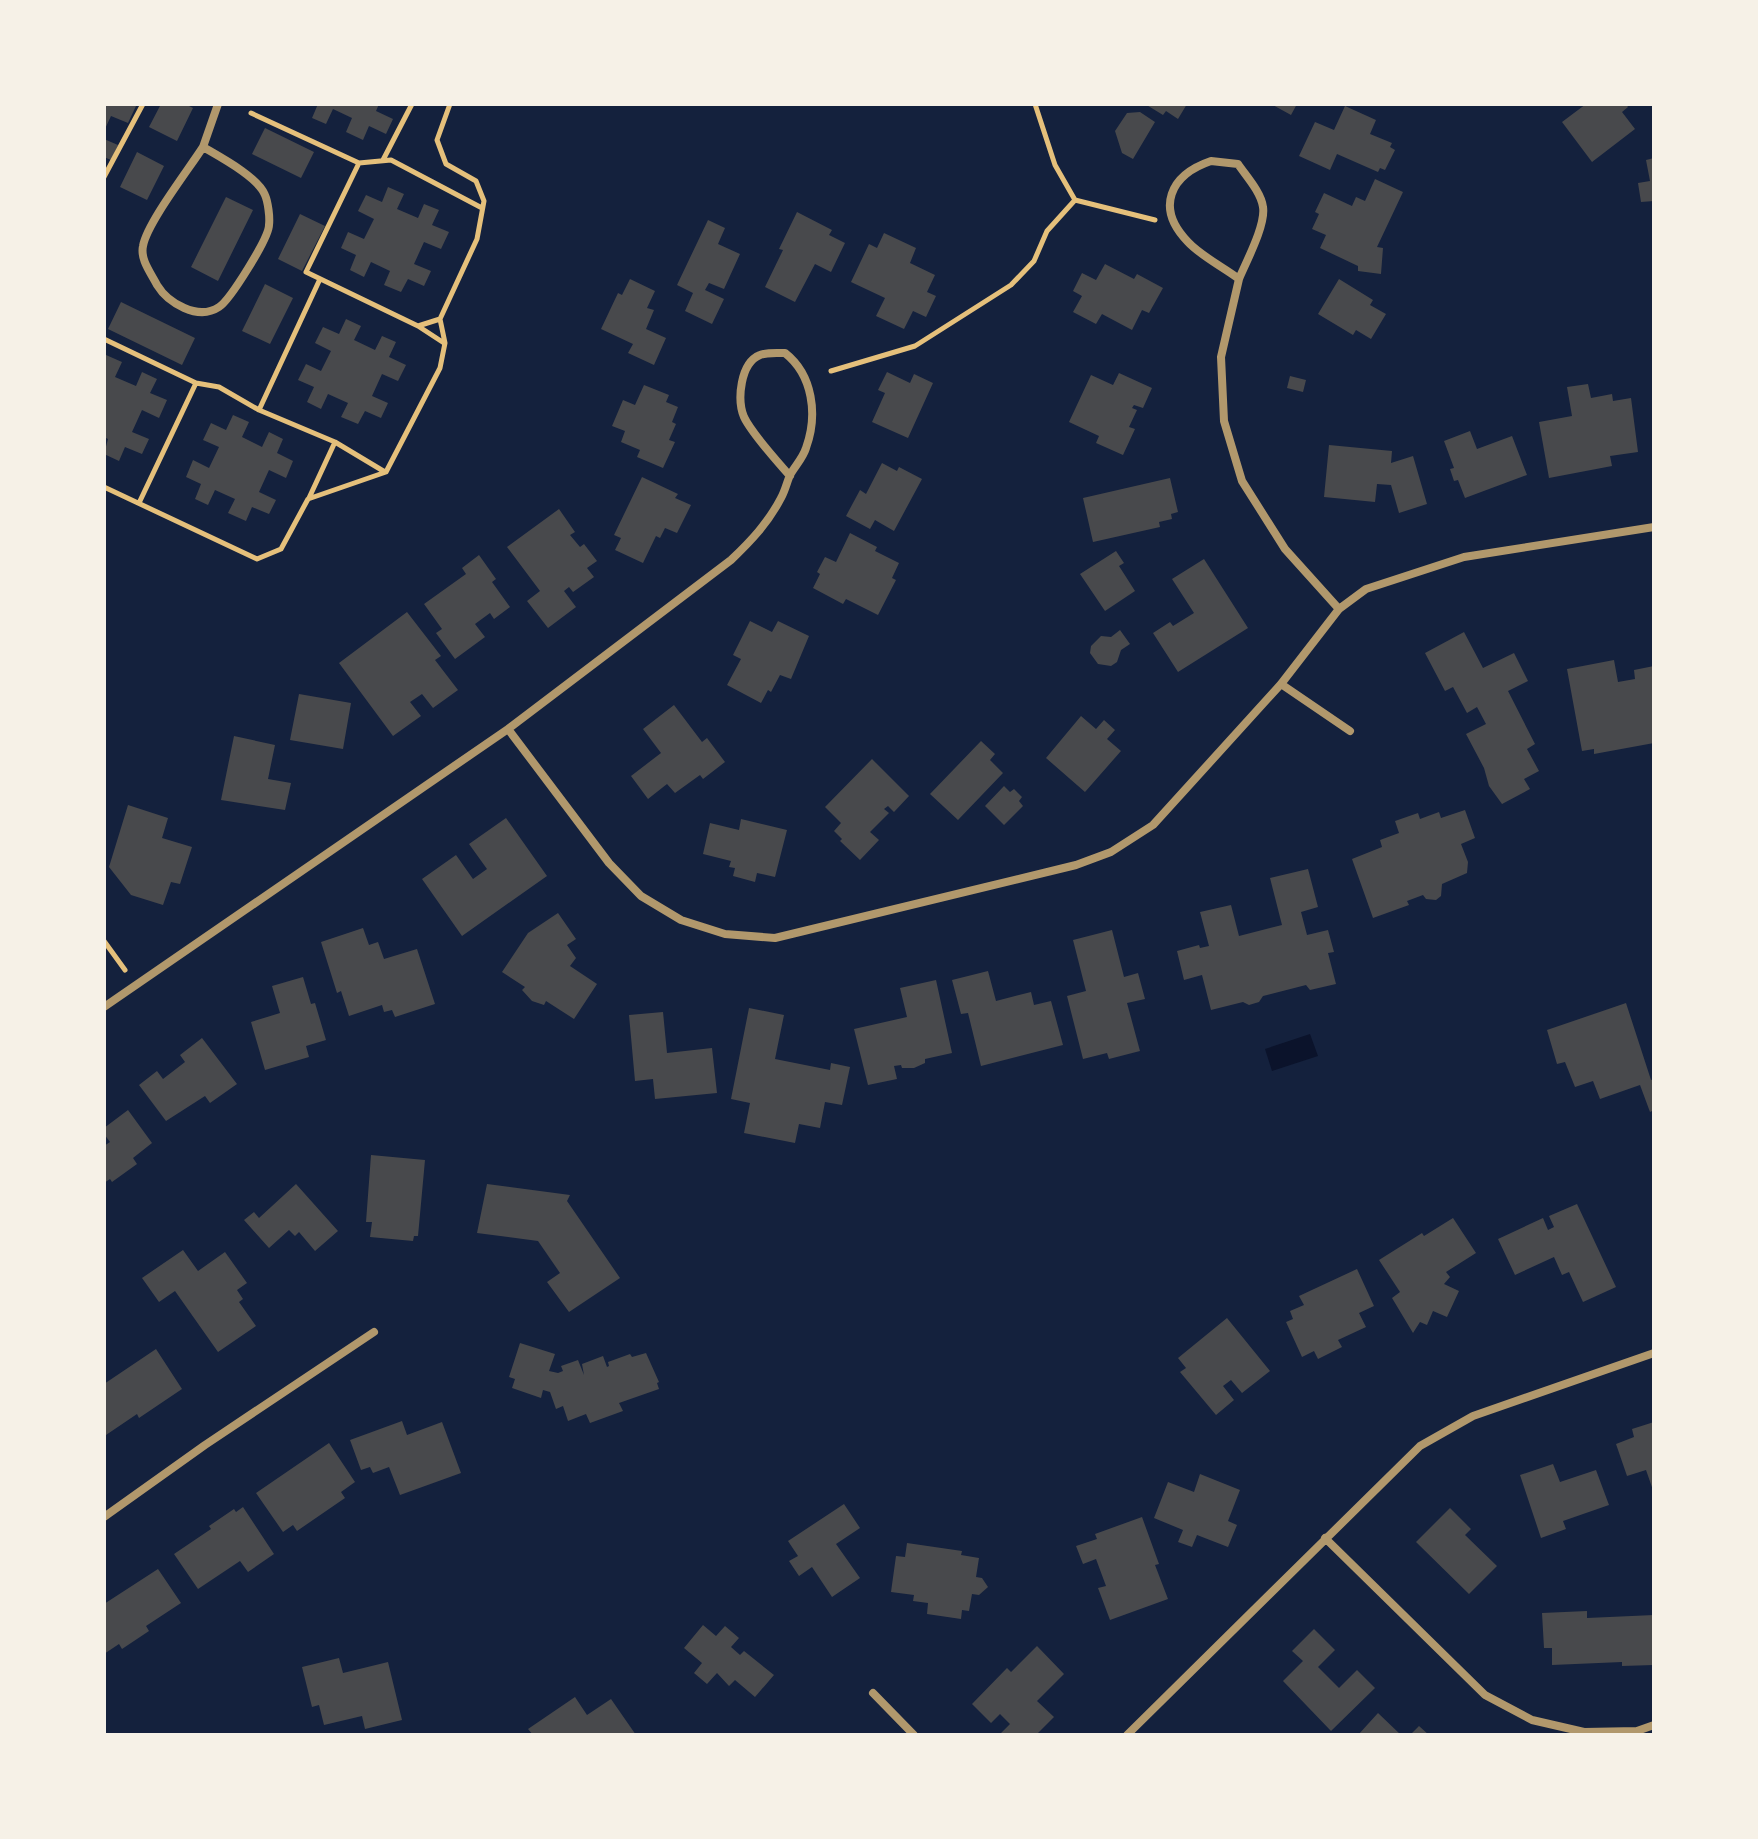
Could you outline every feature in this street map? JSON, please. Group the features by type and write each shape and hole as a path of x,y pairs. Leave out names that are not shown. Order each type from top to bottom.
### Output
{"street":[{"path":"203,147 237,166 265,193 270,227 252,263 220,307 207,311 184,308 165,298 144,262 143,246 159,213 203,147 218,104"},
{"path":"1239,279 1190,245 1174,225 1171,196 1177,181 1190,168 1211,161 1238,164 1253,184 1263,208 1259,229 1239,279 1221,357 1224,421 1242,481 1285,549 1339,609"},
{"path":"104,1007 508,729 757,536 782,497 806,449 811,415 807,379 798,364 785,353 761,354 752,360 742,380 744,416 790,476"},
{"path":"508,729 609,863 641,896 681,920 725,934 775,938 1076,865 1111,852 1153,825 1281,684 1339,609 1366,589 1464,557 1654,527"},
{"path":"1281,684 1350,731"},
{"path":"104,1517 374,1332"},
{"path":"1127,1735 1420,1446 1473,1416 1654,1353"},
{"path":"1325,1538 1485,1695 1532,1720 1584,1732 1637,1731 1654,1725"},
{"path":"873,1693 914,1735"}],"path":[{"path":"104,177 143,104"},
{"path":"383,160 412,104"},
{"path":"308,499 386,472 440,368 445,343 440,319 477,239 484,201 476,181 446,164 437,140 450,104"},
{"path":"1035,104 1055,165 1075,200 1161,221"},
{"path":"251,113 359,163 391,160 482,208"},
{"path":"359,163 306,272 418,326 445,343"},
{"path":"831,371 915,346 1011,285 1034,261 1047,231 1075,200"},
{"path":"259,410 320,279"},
{"path":"418,326 440,319"},
{"path":"104,339 196,383 219,387 259,410 335,442 386,472"},
{"path":"139,503 196,383"},
{"path":"104,487 257,559 281,549 335,442"},
{"path":"104,941 126,971"}],"water":[{"path":"1310,1034 1318,1056 1272,1071 1265,1049"}],"building":[{"path":"104,104 136,106 128,123 111,116 104,131"},
{"path":"161,104 185,104 193,108 177,141 149,127"},
{"path":"318,104 379,104 376,111 393,119 386,134 369,126 363,140 346,132 352,118 333,109 326,124 312,118"},
{"path":"1145,104 1187,104 1178,119 1166,111 1163,115"},
{"path":"1271,104 1297,104 1291,115"},
{"path":"1586,104 1626,104 1628,107 1622,112 1635,129 1592,162 1562,122"},
{"path":"1345,106 1376,120 1370,134 1392,143 1390,147 1395,150 1385,170 1380,168 1378,172 1337,154 1330,170 1299,156 1315,122 1334,130"},
{"path":"1140,112 1155,122 1133,159 1122,153 1115,131 1127,113"},
{"path":"265,128 314,152 301,178 252,154"},
{"path":"104,139 118,145 111,160 104,157"},
{"path":"137,152 164,166 147,200 120,187"},
{"path":"1654,158 1654,201 1641,202 1638,183 1650,181 1646,160"},
{"path":"1375,179 1403,192 1377,247 1383,248 1381,274 1358,271 1358,266 1320,248 1326,235 1312,229 1319,214 1315,212 1324,193 1352,206 1356,197 1365,201"},
{"path":"388,187 404,194 397,209 418,218 424,204 439,210 432,225 449,232 441,249 424,242 414,264 431,271 424,286 408,279 401,292 384,285 390,271 371,262 364,277 350,270 356,255 341,248 348,232 364,239 374,219 358,211 366,195 382,202"},
{"path":"226,197 253,210 218,281 191,267"},
{"path":"797,212 832,230 829,235 845,243 831,272 815,264 795,302 765,287"},
{"path":"300,214 325,226 302,271 278,259"},
{"path":"708,220 725,228 718,244 740,254 724,289 709,283 705,290 724,299 712,324 685,311 693,293 677,285"},
{"path":"884,233 916,248 910,263 935,275 927,292 936,296 926,317 913,311 904,329 876,316 885,298 851,282 869,244 877,248"},
{"path":"1105,264 1134,279 1137,274 1163,288 1149,313 1142,310 1132,330 1102,314 1096,324 1073,312 1082,296 1073,291 1082,273 1096,280"},
{"path":"630,279 655,291 647,308 654,310 646,329 666,338 654,365 628,353 633,344 601,329 618,293 622,295"},
{"path":"1339,279 1373,300 1370,305 1386,314 1371,339 1356,330 1353,335 1318,314"},
{"path":"265,284 293,298 270,344 242,331"},
{"path":"121,302 195,338 182,365 108,329"},
{"path":"346,319 361,326 354,340 375,350 382,336 396,342 389,357 406,365 398,381 382,374 372,396 388,403 381,418 365,411 358,424 341,417 348,403 328,394 321,409 307,402 314,387 298,380 306,364 321,371 331,351 315,343 323,327 339,334"},
{"path":"106,355 122,362 115,377 136,386 142,372 157,379 150,393 167,400 159,418 142,410 132,432 149,439 142,454 125,447 119,461 104,454 108,439 104,437"},
{"path":"887,372 910,383 914,374 933,383 908,438 872,422 885,393 878,390"},
{"path":"1119,373 1152,388 1143,408 1134,405 1132,408 1137,410 1129,427 1135,429 1123,455 1096,443 1099,436 1069,422 1091,375 1113,385"},
{"path":"1290,376 1306,380 1303,392 1287,388"},
{"path":"1588,384 1591,398 1612,394 1613,401 1631,398 1638,452 1610,456 1612,466 1549,478 1539,422 1572,416 1567,387"},
{"path":"644,385 669,395 666,402 678,407 672,422 676,424 669,440 675,442 663,468 637,457 640,450 621,442 625,431 612,426 623,400 635,405"},
{"path":"233,415 249,422 242,437 262,447 269,432 283,439 277,453 293,461 286,478 269,470 259,492 276,500 269,514 252,507 246,521 228,513 235,499 215,490 208,505 195,499 201,484 186,477 193,460 209,468 219,447 203,440 211,423 226,430"},
{"path":"1470,431 1477,449 1512,436 1527,475 1465,498 1458,480 1454,481 1450,469 1454,468 1444,441"},
{"path":"1329,445 1392,451 1391,463 1413,456 1427,504 1399,513 1391,485 1377,484 1375,502 1324,497"},
{"path":"882,463 897,471 899,467 922,479 894,531 875,520 870,529 846,516 860,490 866,494"},
{"path":"642,477 678,494 675,498 691,505 677,533 665,528 660,538 656,536 643,563 615,550 621,538 614,535"},
{"path":"1170,478 1178,512 1171,514 1172,519 1159,522 1160,527 1093,542 1083,498"},
{"path":"559,509 575,532 570,535 580,547 584,544 597,561 587,568 594,577 573,592 569,587 564,591 576,607 548,628 527,601 540,591 507,547"},
{"path":"850,533 899,563 892,578 896,580 878,615 846,599 843,604 813,588 825,557 836,562"},
{"path":"1116,551 1124,563 1119,566 1135,591 1105,611 1080,574"},
{"path":"479,555 496,579 492,582 510,607 494,619 490,613 475,624 485,637 455,659 436,633 442,629 424,604 466,574 462,568"},
{"path":"1204,559 1248,628 1178,672 1153,633 1170,622 1173,626 1194,613 1172,579"},
{"path":"407,612 441,656 435,660 458,690 433,708 422,694 410,702 421,716 393,736 339,663"},
{"path":"750,621 772,632 778,621 809,636 791,679 780,675 761,703 727,685 741,659 733,655"},
{"path":"1120,630 1130,644 1121,650 1117,662 1111,666 1098,664 1090,653 1091,646 1101,636 1111,637"},
{"path":"1464,632 1483,668 1514,653 1528,681 1508,691 1535,744 1527,749 1539,771 1524,779 1530,789 1502,804 1489,786 1484,768 1466,734 1486,724 1477,707 1467,713 1453,687 1445,691 1425,653"},
{"path":"1614,660 1618,682 1635,679 1634,670 1654,666 1654,743 1594,754 1594,749 1582,751 1567,669"},
{"path":"299,694 351,703 343,749 290,740"},
{"path":"674,705 702,742 707,738 725,762 703,779 700,775 675,793 667,784 648,799 631,776 661,753 643,729"},
{"path":"1081,716 1096,729 1104,720 1115,730 1107,739 1121,751 1085,792 1046,758"},
{"path":"234,736 275,745 268,779 291,783 285,810 221,800"},
{"path":"981,741 995,754 990,760 1003,773 958,820 930,794"},
{"path":"872,759 909,796 894,812 888,806 884,809 889,813 870,832 879,840 860,860 840,841 842,839 834,831 841,823 825,807"},
{"path":"1004,786 1010,792 1014,789 1022,797 1019,801 1023,806 1004,825 985,806"},
{"path":"128,805 168,818 162,838 192,847 180,884 171,882 163,905 131,895 109,867"},
{"path":"1465,810 1475,838 1461,844 1468,862 1467,873 1442,884 1441,896 1436,900 1426,899 1423,895 1407,901 1409,905 1373,918 1352,859 1382,847 1380,840 1399,833 1395,821 1418,813 1420,819 1439,812 1441,818"},
{"path":"506,818 547,876 462,936 422,879 456,855 473,879 487,869 469,844"},
{"path":"741,819 787,830 775,877 757,873 755,882 733,876 735,868 729,867 731,861 703,854 710,823 739,830"},
{"path":"1308,869 1318,907 1301,912 1307,935 1328,930 1334,952 1328,953 1336,984 1310,990 1306,985 1263,996 1259,1002 1249,1005 1243,1002 1211,1010 1202,975 1184,980 1177,951 1199,945 1200,948 1209,946 1200,912 1231,905 1239,936 1282,925 1270,878"},
{"path":"558,913 576,939 567,945 576,958 570,966 597,984 574,1019 546,1001 544,1005 532,1001 522,990 525,987 502,972 528,933"},
{"path":"363,928 369,945 378,942 384,959 417,949 435,1004 395,1017 392,1010 384,1012 382,1005 349,1016 341,991 337,993 321,942"},
{"path":"1112,930 1124,977 1138,973 1145,999 1127,1003 1140,1051 1109,1059 1107,1053 1083,1059 1067,996 1086,991 1073,940"},
{"path":"988,971 996,1001 1031,992 1034,1005 1051,1001 1063,1045 981,1066 968,1013 961,1014 952,980"},
{"path":"303,977 326,1040 306,1046 309,1057 265,1070 251,1022 280,1013 272,986"},
{"path":"936,980 952,1053 925,1059 925,1063 914,1068 894,1066 897,1079 868,1085 854,1029 907,1017 900,988"},
{"path":"1626,1003 1651,1080 1654,1079 1654,1110 1650,1112 1640,1085 1600,1099 1593,1081 1575,1087 1565,1062 1557,1064 1547,1030"},
{"path":"749,1008 784,1015 775,1059 830,1070 831,1063 850,1067 842,1105 825,1102 820,1128 799,1124 795,1143 744,1133 750,1103 731,1099"},
{"path":"663,1012 667,1053 712,1048 717,1093 655,1099 653,1079 635,1081 629,1015"},
{"path":"202,1038 237,1084 210,1103 205,1096 166,1121 139,1085 157,1071 163,1079 185,1062 180,1055"},
{"path":"128,1110 152,1143 133,1158 137,1164 112,1182 110,1179 104,1183 104,1146 110,1142 104,1128"},
{"path":"371,1155 425,1160 418,1236 414,1236 413,1241 370,1237 372,1222 366,1222"},
{"path":"296,1184 338,1231 315,1251 299,1232 295,1236 289,1230 269,1248 244,1220 254,1212 259,1218"},
{"path":"487,1184 570,1195 567,1201 620,1278 569,1312 547,1282 560,1273 538,1241 477,1233"},
{"path":"1577,1204 1616,1287 1583,1302 1569,1272 1562,1275 1554,1257 1515,1275 1498,1239 1543,1218 1548,1230 1554,1227 1549,1216"},
{"path":"1453,1218 1476,1253 1446,1272 1450,1277 1444,1284 1459,1291 1447,1317 1433,1311 1427,1325 1420,1322 1413,1333 1392,1298 1400,1292 1379,1260"},
{"path":"183,1250 198,1271 225,1252 247,1283 237,1290 243,1299 239,1302 256,1326 218,1352 175,1291 159,1302 142,1278"},
{"path":"1357,1269 1374,1306 1359,1313 1366,1327 1338,1340 1342,1347 1318,1359 1314,1351 1302,1357 1286,1322 1293,1319 1290,1311 1304,1305 1299,1296"},
{"path":"1227,1318 1270,1371 1242,1393 1231,1380 1223,1386 1234,1400 1216,1415 1180,1372 1186,1368 1178,1358"},
{"path":"520,1343 555,1354 549,1371 558,1373 563,1371 561,1366 578,1360 584,1375 582,1364 603,1356 607,1367 608,1362 630,1354 632,1357 646,1353 659,1389 619,1403 623,1411 590,1423 586,1414 568,1421 563,1406 556,1409 550,1392 543,1390 541,1398 512,1388 515,1379 509,1377"},
{"path":"156,1349 182,1389 139,1418 137,1414 106,1435 104,1384"},
{"path":"402,1421 407,1435 442,1422 461,1473 400,1495 389,1467 373,1473 370,1467 361,1470 350,1440"},
{"path":"1654,1422 1654,1493 1646,1470 1627,1476 1616,1444 1634,1437 1632,1429"},
{"path":"329,1443 355,1482 341,1492 345,1498 297,1531 293,1525 283,1532 256,1493"},
{"path":"1553,1464 1560,1482 1596,1470 1609,1505 1563,1521 1566,1529 1541,1538 1520,1475"},
{"path":"1200,1474 1240,1490 1228,1521 1237,1525 1228,1547 1197,1535 1192,1547 1178,1542 1183,1530 1154,1518 1168,1482 1194,1492"},
{"path":"844,1504 860,1528 836,1544 860,1578 832,1597 812,1567 799,1576 789,1561 798,1556 788,1541"},
{"path":"243,1507 274,1554 248,1572 240,1561 198,1589 174,1554 211,1529 209,1526 234,1509 236,1512"},
{"path":"1450,1508 1471,1529 1465,1535 1497,1566 1469,1594 1416,1542"},
{"path":"1142,1517 1168,1599 1110,1620 1098,1588 1106,1586 1096,1559 1083,1564 1076,1546 1097,1539 1095,1534"},
{"path":"907,1543 962,1551 961,1555 979,1558 976,1577 982,1578 988,1587 979,1595 972,1594 969,1611 962,1610 961,1619 927,1614 928,1603 913,1601 914,1595 891,1592 896,1556 905,1557"},
{"path":"158,1569 181,1603 146,1626 149,1631 122,1649 119,1644 104,1654 104,1604"},
{"path":"1587,1611 1587,1618 1654,1615 1654,1665 1622,1666 1622,1662 1552,1665 1552,1648 1544,1648 1542,1613"},
{"path":"703,1625 716,1636 725,1626 739,1638 731,1647 740,1655 744,1651 774,1675 755,1697 735,1680 729,1686 717,1673 707,1684 694,1673 702,1663 684,1648"},
{"path":"1314,1629 1335,1650 1318,1667 1339,1688 1357,1670 1375,1688 1331,1731 1283,1681 1303,1661 1292,1651"},
{"path":"1037,1646 1064,1674 1037,1701 1054,1717 1036,1735 1004,1735 1001,1733 1010,1724 1000,1714 991,1723 972,1704 1007,1668 1011,1672"},
{"path":"339,1658 343,1673 388,1662 402,1720 365,1729 362,1716 324,1725 319,1705 312,1707 302,1667"},
{"path":"575,1697 587,1715 611,1699 636,1735 533,1735 528,1729"},
{"path":"1378,1713 1401,1735 1358,1735"},
{"path":"1419,1726 1429,1735 1410,1735"}]}
